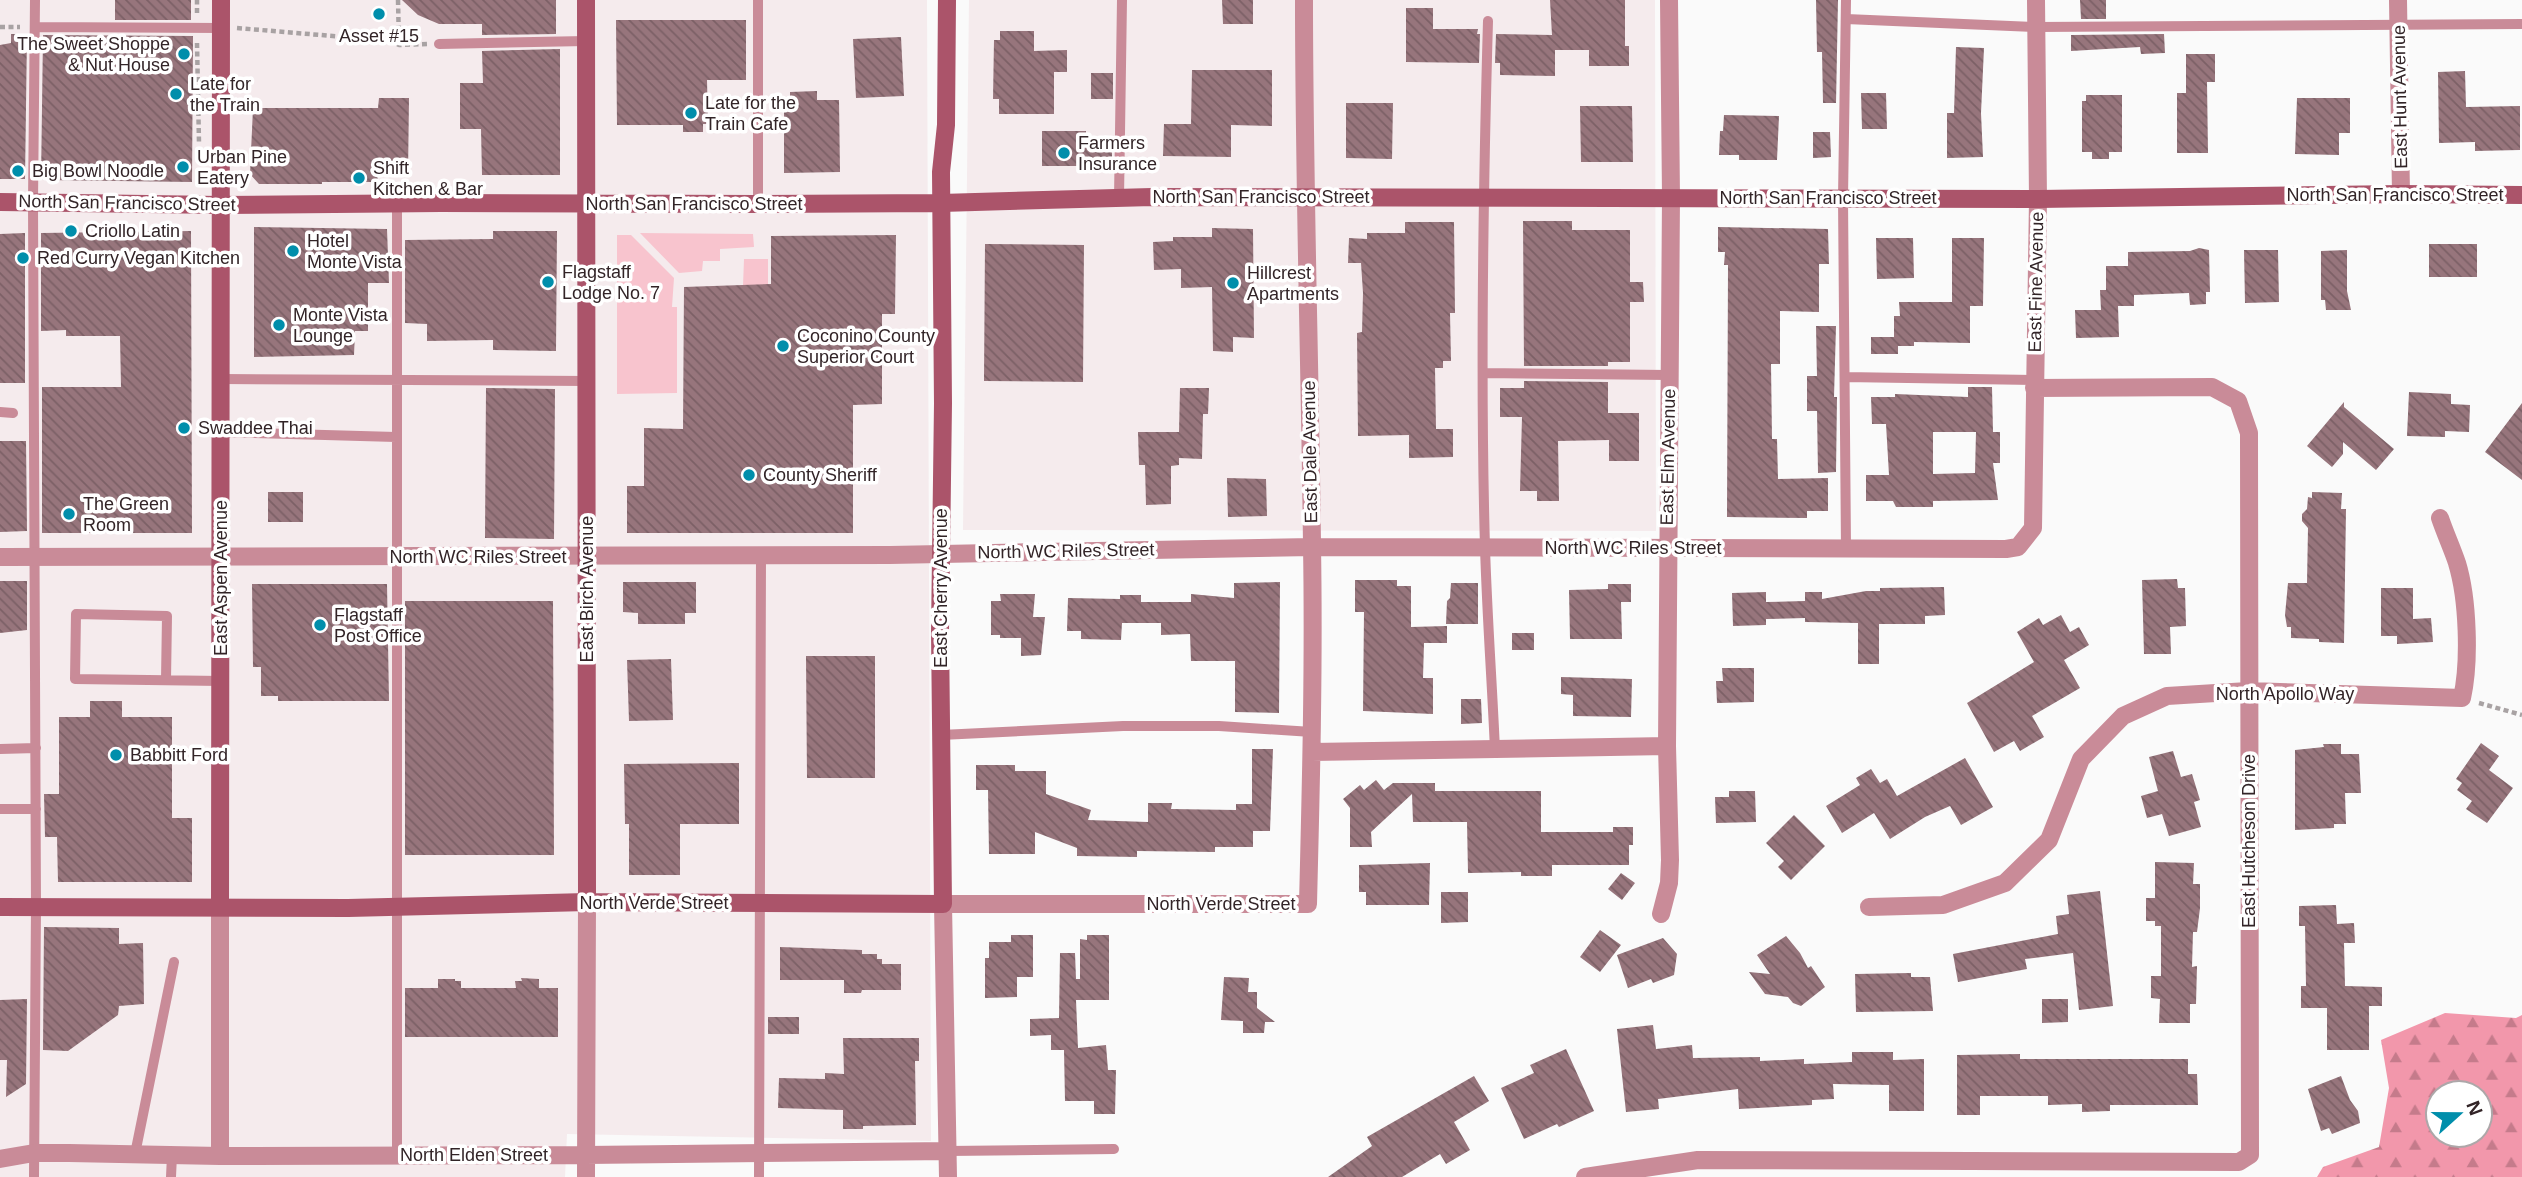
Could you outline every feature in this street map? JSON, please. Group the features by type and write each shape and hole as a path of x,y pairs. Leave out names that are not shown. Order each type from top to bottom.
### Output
{"street":[{"name":"East Aspen Avenue","path":"220,1156 221,0"},
{"name":"East Birch Avenue","path":"586,0 586,1177"},
{"name":"East Cherry Avenue","path":"947,0 946,125 941,172 941,555 948,1177"},
{"name":"East Dale Avenue","path":"1304,0 1304,196 1312,547 1312,752 1308,904"},
{"name":"East Elm Avenue","path":"1661,914 1669,883 1670,860 1667,746 1671,197 1669,0"},
{"name":"East Fine Avenue","path":"2006,549 2018,547 2034,528 2038,199 2036,0"},
{"name":"East Hunt Avenue","path":"2398,0 2401,194"},
{"name":"North San Francisco Street","path":"0,202 220,205 758,204 1304,196 2038,199 2522,195"},
{"name":"East Hutcheson Drive","path":"2035,384 2212,387 2238,401 2249,433 2250,1155 2239,1162 2111,1170"},
{"path":"2440,518 2458,565 2463,597 2467,674 2462,698"},
{"name":"North WC Riles Street","path":"0,556 941,555 1312,547 2006,549"},
{"name":"North Apollo Way","path":"1869,907 1943,905 2005,883 2049,840 2081,759 2123,716 2166,696 2248,691 2462,698"},
{"path":"1312,752 1667,746"},
{"name":"North Verde Street","path":"0,907 396,908 587,902 1308,904"},
{"name":"North Elden Street","path":"0,1159 34,1153 397,1156 948,1151"},
{"path":"1585,1177 1698,1160 2111,1170"}],"lane":[{"path":"34,1177 35,0"},
{"path":"758,0 758,204"},
{"path":"1119,198 1122,0"},
{"path":"1846,0 1843,198 1846,549"},
{"path":"1846,19 2036,27 2522,24"},
{"path":"1488,20 1483,197 1483,373 1485,548 1495,750"},
{"path":"35,27 221,28"},
{"path":"439,44 586,41"},
{"path":"397,203 397,1156"},
{"path":"1483,373 1669,375"},
{"path":"1845,377 2035,384"},
{"path":"221,379 587,382"},
{"path":"0,412 13,412"},
{"path":"220,432 396,438"},
{"path":"759,1177 761,556"},
{"path":"166,680 167,616 76,614 75,679 221,681"},
{"path":"942,735 1123,726 1219,726 1312,732"},
{"path":"0,749 36,748"},
{"path":"0,809 36,809"},
{"path":"135,1154 174,962"},
{"path":"948,1151 1114,1149"},
{"path":"171,1177 172,1155"}],"path":[{"path":"197,0 199,155"},
{"path":"398,0 399,45"},
{"path":"221,28 254,28 392,41 399,45 439,44"},
{"path":"2462,698 2522,715"}],"shaded area":[{"path":"0,0 927,0 931,1141 567,1134 565,1177 0,1177"},
{"path":"969,0 1655,0 1656,531 963,530"},
{"path":"640,233 753,234 754,247 720,249 720,261 703,261 702,271 679,273"},
{"path":"617,235 631,235 674,278 672,307 677,307 677,393 617,394"},
{"path":"744,259 768,259 768,297 743,286"}],"green space":[{"path":"2445,1013 2516,1018 2522,1015 2522,1177 2317,1177 2323,1167 2379,1147 2389,1088 2381,1040"}],"building":[{"path":"115,0 191,0 191,20 115,20"},
{"path":"402,0 556,0 556,34 482,35 482,24 439,24 418,15"},
{"path":"1222,0 1253,0 1253,24 1223,24"},
{"path":"1550,0 1625,0 1625,46 1629,46 1629,66 1589,66 1589,50 1555,50 1555,76 1500,75 1500,63 1495,63 1496,34 1552,35"},
{"path":"1816,0 1838,0 1836,103 1823,103 1822,52 1817,52"},
{"path":"2080,0 2106,0 2106,19 2081,19"},
{"path":"1406,8 1433,8 1433,29 1478,29 1479,63 1406,62"},
{"path":"616,20 746,20 746,80 707,80 708,124 703,124 703,132 683,132 683,125 617,125"},
{"path":"1000,31 1034,31 1034,51 1067,50 1067,72 1054,72 1054,114 999,114 999,99 993,99 994,40 1000,40"},
{"path":"11,34 27,34 25,179 0,179 0,45 11,43"},
{"path":"2164,34 2165,53 2141,54 2140,47 2071,51 2071,35"},
{"path":"43,35 193,36 192,182 41,180"},
{"path":"901,37 904,96 856,98 853,39"},
{"path":"1956,47 1984,48 1981,113 1983,157 1947,158 1947,113 1954,113"},
{"path":"560,49 560,175 482,175 481,129 460,129 460,83 483,83 482,51"},
{"path":"2186,54 2215,54 2215,82 2207,82 2208,153 2177,153 2177,93 2186,93"},
{"path":"1192,70 1272,70 1272,126 1231,125 1231,157 1163,156 1164,124 1191,124"},
{"path":"2465,71 2466,107 2520,106 2520,150 2475,151 2475,142 2439,143 2438,72"},
{"path":"1091,73 1113,73 1113,99 1091,99"},
{"path":"817,91 817,100 839,100 840,172 784,173 784,100 790,100 790,92"},
{"path":"1861,93 1886,93 1887,129 1862,129"},
{"path":"2086,95 2122,95 2122,152 2109,152 2109,159 2092,159 2092,152 2082,152 2082,101 2086,101"},
{"path":"379,98 409,98 408,174 377,174 378,182 259,184 250,174 253,108 378,108"},
{"path":"2297,98 2350,98 2350,133 2339,133 2339,155 2295,154"},
{"path":"1346,103 1393,103 1392,159 1346,158"},
{"path":"1580,106 1632,106 1633,162 1581,162"},
{"path":"1724,115 1779,116 1777,160 1739,160 1739,155 1719,155"},
{"name":"Farmers Insurance","path":"1042,131 1086,131 1086,144 1112,143 1112,166 1042,166"},
{"path":"1813,132 1830,132 1831,157 1813,158"},
{"path":"1523,221 1572,221 1572,230 1630,230 1630,282 1643,282 1644,302 1630,302 1630,362 1608,362 1608,366 1524,366"},
{"path":"1405,222 1454,222 1455,313 1450,313 1451,361 1443,361 1443,368 1435,368 1436,429 1453,429 1453,457 1409,458 1409,435 1358,436 1357,333 1362,332 1363,293 1361,263 1348,263 1349,238 1367,239 1367,233 1405,233"},
{"path":"254,227 387,229 389,283 368,283 368,331 355,331 354,355 254,357"},
{"path":"1718,227 1828,229 1829,264 1819,264 1819,312 1780,311 1780,364 1771,364 1772,439 1777,439 1778,479 1828,478 1828,511 1807,511 1807,518 1727,517 1728,265 1724,265 1725,252 1718,252"},
{"name":"Hillcrest Apartments","path":"1212,228 1253,229 1254,338 1233,337 1233,352 1213,351 1212,287 1181,288 1181,269 1154,270 1153,242 1173,241 1173,237 1212,237"},
{"path":"191,231 192,533 42,533 42,387 121,387 120,336 66,336 66,330 41,331 41,233"},
{"path":"493,231 557,231 556,351 493,350 493,340 427,341 427,324 405,323 405,240 493,239"},
{"path":"25,233 25,383 0,383 0,234"},
{"path":"896,235 895,314 882,314 882,404 853,405 853,533 627,533 627,486 644,486 644,428 683,429 684,287 771,284 771,236"},
{"path":"1876,238 1913,238 1914,278 1877,279"},
{"path":"1952,238 1984,238 1983,306 1970,306 1970,343 1914,342 1914,346 1898,346 1898,354 1871,354 1871,337 1894,337 1894,316 1900,316 1899,302 1952,302"},
{"path":"985,244 1084,245 1083,382 984,381"},
{"path":"2429,244 2477,244 2477,277 2429,277"},
{"path":"2199,248 2209,250 2210,292 2206,292 2206,304 2190,305 2189,293 2134,295 2134,306 2118,306 2119,337 2076,338 2075,310 2101,310 2100,290 2106,290 2106,266 2128,266 2128,252 2190,251"},
{"path":"2244,250 2278,250 2279,302 2245,303"},
{"path":"2347,250 2347,291 2351,310 2326,310 2325,300 2321,300 2321,251"},
{"path":"1816,326 1836,326 1836,472 1818,473 1817,411 1807,411 1807,376 1817,376"},
{"path":"1524,381 1608,382 1608,413 1639,413 1639,461 1609,461 1609,440 1558,441 1559,501 1537,501 1537,491 1520,491 1522,417 1500,417 1500,388 1524,388"},
{"path":"1968,387 1992,387 1993,432 2000,432 2000,463 1993,463 1998,500 1933,501 1933,507 1896,507 1893,501 1866,501 1866,475 1889,475 1886,424 1872,424 1871,397 1895,397 1895,394 1968,397","holes":["1933,432 1976,432 1975,473 1933,474"]},
{"path":"486,388 555,389 554,539 485,538"},
{"path":"1180,388 1209,388 1208,414 1203,414 1202,459 1179,458 1179,465 1171,466 1171,504 1146,505 1145,465 1139,465 1138,432 1179,432"},
{"path":"2409,392 2451,394 2451,404 2470,405 2469,432 2445,431 2445,437 2407,436"},
{"path":"2344,402 2344,407 2394,449 2376,470 2343,442 2343,454 2332,467 2307,446"},
{"path":"2522,403 2522,480 2485,452"},
{"path":"0,441 26,441 27,531 0,532"},
{"path":"1227,478 1266,479 1267,516 1228,517"},
{"path":"268,492 303,492 303,522 268,522"},
{"path":"2312,492 2342,493 2341,509 2346,509 2344,643 2291,638 2291,627 2287,627 2285,615 2288,583 2307,583 2308,528 2302,521 2302,514 2307,509 2308,497 2312,498"},
{"path":"2177,579 2178,588 2185,588 2186,626 2170,627 2171,654 2144,654 2142,580"},
{"path":"1355,580 1397,580 1397,586 1411,586 1411,627 1447,626 1447,643 1424,643 1423,678 1433,678 1433,714 1363,711 1364,612 1355,612"},
{"path":"0,581 27,581 27,630 0,633"},
{"path":"623,582 696,582 696,613 685,613 685,624 638,624 638,613 623,612"},
{"path":"1280,582 1279,713 1235,712 1235,661 1191,661 1190,634 1161,635 1161,623 1122,623 1121,640 1081,639 1081,631 1067,631 1068,598 1120,599 1120,595 1141,595 1141,602 1191,602 1191,594 1234,598 1234,583"},
{"path":"1451,583 1478,583 1478,624 1446,624"},
{"name":"Flagstaff Post Office","path":"252,584 387,584 389,701 278,701 278,696 261,696 261,667 253,667"},
{"path":"1608,584 1631,584 1631,602 1621,602 1622,639 1570,639 1569,590 1608,589"},
{"path":"1944,587 1945,615 1925,616 1925,624 1879,624 1879,664 1858,664 1858,623 1805,622 1805,618 1766,619 1766,625 1733,626 1732,593 1766,592 1766,602 1805,601 1805,592 1822,592 1822,599 1880,591 1880,588"},
{"path":"2381,588 2413,588 2413,619 2431,618 2433,642 2397,644 2397,636 2381,636"},
{"path":"1000,594 1035,594 1033,617 1045,617 1041,655 1021,656 1021,638 991,635 991,601 1001,601"},
{"path":"405,601 553,601 554,855 405,855"},
{"path":"2061,615 2070,632 2079,627 2089,645 2064,660 2080,688 2032,716 2044,737 2020,751 2014,741 1994,752 1967,703 2034,662 2017,632 2039,618 2043,625"},
{"path":"1512,633 1534,633 1534,650 1512,650"},
{"path":"806,656 875,656 875,778 807,778"},
{"path":"671,659 673,720 629,721 627,660"},
{"path":"1722,668 1754,668 1754,702 1717,703 1716,681 1723,681"},
{"path":"1561,677 1632,679 1631,717 1573,716 1573,695 1561,694"},
{"path":"1461,699 1481,699 1482,723 1461,724"},
{"name":"Babbitt Ford","path":"90,701 122,701 122,717 172,717 172,818 192,818 192,882 58,882 57,837 45,837 44,794 59,794 59,717 90,717"},
{"path":"2481,743 2499,756 2489,770 2513,788 2487,823 2466,809 2472,801 2457,790 2462,783 2456,779"},
{"path":"2323,744 2341,744 2341,754 2359,754 2361,793 2345,793 2346,824 2334,824 2334,828 2295,830 2295,750 2324,747"},
{"path":"1252,749 1273,749 1270,831 1253,831 1253,847 1215,847 1215,852 1137,851 1137,857 1077,856 1077,848 1035,832 1035,854 989,854 988,790 976,790 976,765 1015,765 1015,771 1046,771 1046,794 1091,810 1088,820 1148,822 1148,803 1172,803 1171,809 1236,810 1236,804 1252,804"},
{"path":"2173,751 2181,777 2192,774 2200,800 2194,802 2201,827 2169,836 2162,814 2147,818 2141,796 2158,791 2149,757"},
{"path":"1965,758 1993,807 1961,825 1950,806 1925,817 1890,839 1874,813 1842,833 1826,806 1860,785 1856,778 1871,769 1880,783 1887,779 1897,796"},
{"path":"739,763 739,824 680,824 680,875 629,875 629,824 625,824 624,764"},
{"path":"1376,780 1384,790 1393,783 1435,783 1435,791 1541,791 1541,832 1613,832 1613,827 1633,827 1629,865 1552,865 1552,876 1521,876 1521,872 1468,873 1467,822 1413,822 1412,794 1371,832 1372,847 1350,847 1350,808 1343,799 1360,785 1364,790"},
{"path":"1729,791 1755,791 1756,822 1716,823 1715,797 1729,797"},
{"path":"1794,815 1825,846 1791,880 1778,867 1784,861 1766,843"},
{"path":"2155,862 2194,863 2193,884 2200,884 2197,932 2193,932 2192,967 2197,966 2196,1004 2190,1004 2190,1023 2159,1023 2160,999 2151,998 2151,976 2161,976 2161,926 2155,926 2155,921 2146,921 2146,898 2155,898"},
{"path":"1430,863 1429,905 1366,905 1366,892 1359,892 1359,865"},
{"path":"1621,873 1635,883 1622,900 1608,889"},
{"path":"2100,891 2113,1006 2079,1010 2073,953 2025,959 2027,969 1958,982 1953,954 2058,934 2056,916 2069,914 2067,895"},
{"path":"1441,892 1468,892 1468,922 1441,923"},
{"path":"2336,905 2337,924 2354,923 2355,943 2344,943 2345,986 2382,987 2382,1006 2369,1006 2369,1050 2327,1050 2327,1008 2301,1008 2301,986 2306,986 2305,926 2299,926 2299,906"},
{"path":"44,927 119,928 119,944 143,943 144,1004 119,1006 118,1015 68,1051 43,1050"},
{"path":"1600,930 1621,945 1600,972 1580,957"},
{"path":"1011,935 1033,935 1033,977 1017,977 1017,997 985,998 985,958 989,958 989,942 1011,942"},
{"path":"1087,935 1109,935 1109,1000 1076,1000 1078,1048 1106,1045 1108,1070 1116,1070 1115,1114 1094,1114 1094,1101 1065,1101 1064,1050 1051,1050 1051,1035 1030,1036 1030,1019 1059,1018 1060,953 1075,953 1076,979 1080,979 1080,939 1087,940"},
{"path":"1786,936 1825,987 1801,1006 1788,997 1765,994 1749,972 1770,974 1757,955"},
{"path":"1663,938 1677,954 1674,975 1653,983 1651,979 1628,988 1617,955"},
{"path":"780,947 862,950 862,954 877,954 877,959 882,959 882,964 901,964 901,990 844,993 844,980 780,980"},
{"path":"1911,973 1911,977 1930,977 1933,1011 1856,1012 1855,974"},
{"path":"1224,977 1249,978 1248,992 1257,992 1257,1008 1275,1022 1265,1022 1264,1033 1243,1033 1243,1021 1221,1020"},
{"path":"521,978 539,979 539,988 558,988 558,1037 405,1037 405,988 438,988 438,979 455,979 461,981 461,988 516,988 515,981 522,981"},
{"path":"27,999 26,1084 6,1097 7,1060 0,1060 0,1000"},
{"path":"2042,999 2068,999 2068,1022 2042,1023"},
{"path":"768,1017 799,1017 799,1034 768,1034"},
{"path":"1653,1025 1656,1049 1692,1045 1693,1058 1760,1057 1760,1061 1804,1059 1804,1064 1852,1062 1852,1052 1893,1052 1893,1060 1924,1059 1924,1111 1889,1111 1889,1085 1833,1084 1834,1099 1812,1100 1812,1105 1739,1109 1738,1089 1658,1099 1659,1109 1626,1112 1617,1029"},
{"path":"843,1038 919,1038 919,1061 915,1061 916,1125 843,1129 843,1110 778,1108 779,1078 825,1079 825,1073 844,1074"},
{"path":"1566,1049 1594,1111 1524,1139 1501,1088 1534,1073 1530,1065"},
{"path":"2020,1054 2020,1059 2188,1059 2188,1074 2197,1074 2198,1105 2110,1105 2110,1111 2082,1112 2082,1104 2048,1105 2048,1096 1980,1096 1980,1115 1957,1115 1957,1055"},
{"path":"1474,1076 1489,1101 1454,1122 1470,1150 1446,1164 1440,1154 1402,1177 1328,1177 1372,1146 1367,1137"},
{"path":"2341,1076 2350,1100 2358,1111 2360,1123 2332,1134 2329,1128 2321,1131 2308,1089"}],"place":[{"name":"Asset #15","path":"379,14"},
{"name":"The Sweet Shoppe & Nut House","path":"184,54"},
{"name":"Late for the Train","path":"176,94"},
{"name":"Late for the Train Cafe","path":"691,113"},
{"name":"Farmers Insurance","path":"1064,153"},
{"name":"Urban Pine Eatery","path":"183,167"},
{"name":"Big Bowl Noodle","path":"18,171"},
{"name":"Shift Kitchen & Bar","path":"359,178"},
{"name":"Criollo Latin","path":"71,231"},
{"name":"Hotel Monte Vista","path":"293,251"},
{"name":"Red Curry Vegan Kitchen","path":"23,258"},
{"name":"Flagstaff Lodge No. 7","path":"548,282"},
{"name":"Hillcrest Apartments","path":"1233,283"},
{"name":"Monte Vista Lounge","path":"279,325"},
{"name":"Coconino County Superior Court","path":"783,346"},
{"name":"Swaddee Thai","path":"184,428"},
{"name":"County Sheriff","path":"749,475"},
{"name":"The Green Room","path":"69,514"},
{"name":"Flagstaff Post Office","path":"320,625"},
{"name":"Babbitt Ford","path":"116,755"}]}
